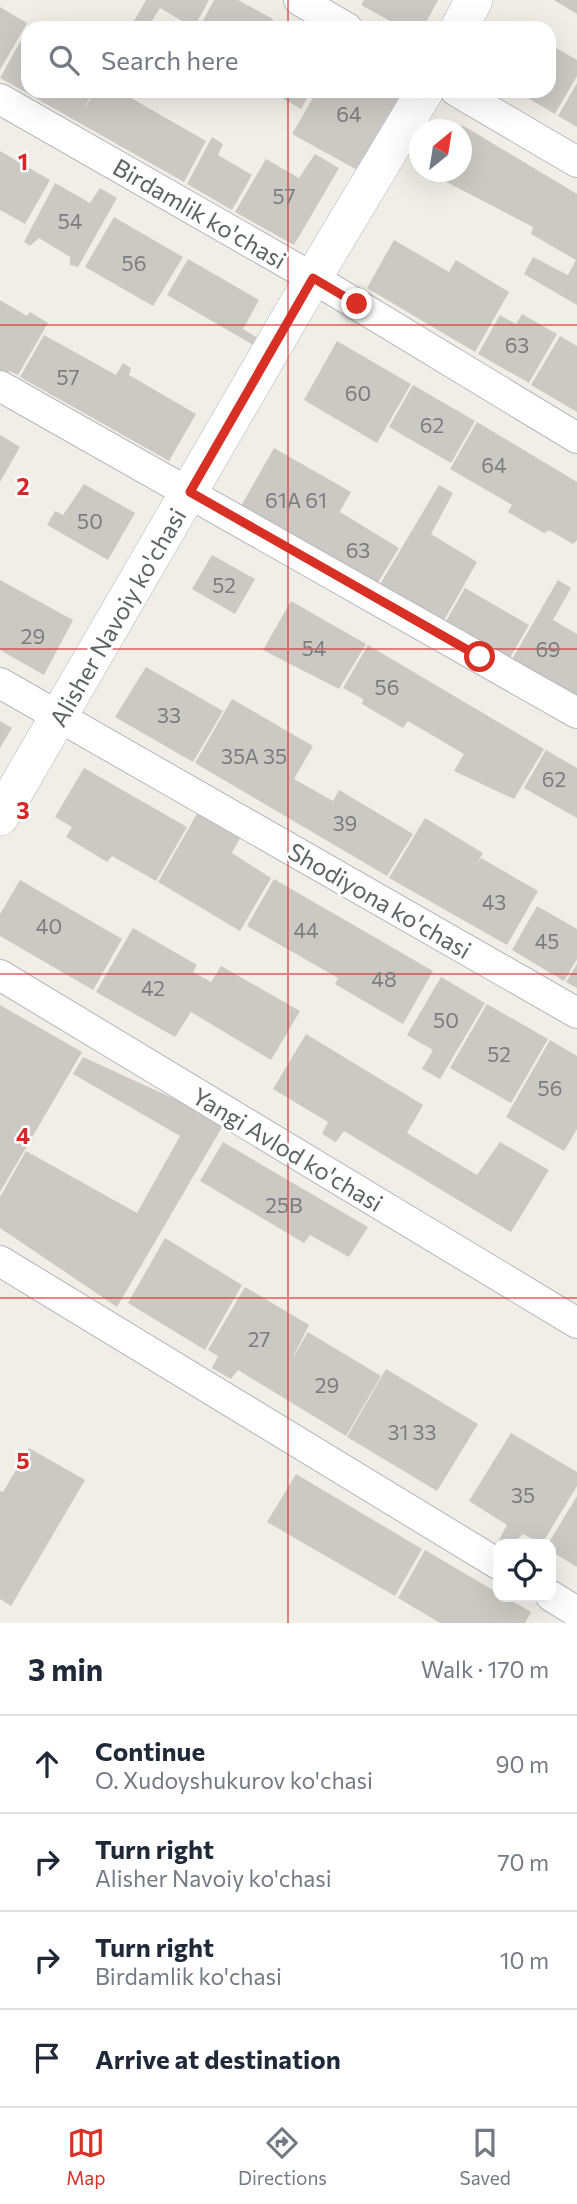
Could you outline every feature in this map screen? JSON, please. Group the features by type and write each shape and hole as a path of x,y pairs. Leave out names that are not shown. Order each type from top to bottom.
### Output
{"street":[{"path":"299,0 335,21"},
{"path":"463,21 474,0"},
{"name":"Alisher Navoiy ko'chasi","path":"0,817 313,278 421,98"},
{"path":"468,98 577,162"},
{"name":"Birdamlik ko'chasi","path":"0,99 313,278 577,438"},
{"path":"0,386 577,713"},
{"name":"Shodiyona ko'chasi","path":"0,683 577,1013"},
{"name":"Yangi Avlod ko'chasi","path":"0,975 577,1323"},
{"path":"0,1261 493,1561"},
{"path":"556,1599 577,1612"}],"building":[{"path":"146,0 209,0 198,21 182,21 160,8 152,21 134,21"},
{"path":"214,0 238,0 273,19 272,21 203,21"},
{"path":"364,0 438,0 427,21 390,21 361,5"},
{"path":"554,0 577,0 577,14"},
{"path":"0,7 24,21 21,21 21,33 0,70"},
{"path":"21,40 21,90 0,78"},
{"path":"556,48 577,60 577,76 555,114 528,98 556,98"},
{"path":"577,83 577,127 558,116"},
{"path":"35,98 90,98 84,110 91,98 131,98 206,141 184,182"},
{"path":"282,98 307,98 301,109"},
{"path":"313,98 401,98 359,171 292,134"},
{"path":"472,131 577,194 577,305 524,274 533,257 568,275 576,260 531,234 533,227 446,182 472,182"},
{"path":"212,137 223,144 218,155 252,175 232,210 187,184"},
{"path":"0,151 50,180 25,224 0,210"},
{"path":"315,154 339,168 294,245 235,212 266,159 299,178"},
{"path":"55,183 90,203 100,188 117,198 78,267 70,265 70,257 39,238 30,246 24,242"},
{"path":"114,217 183,257 153,306 85,267"},
{"path":"394,240 449,272 456,260 509,292 475,352 367,288"},
{"path":"188,259 259,300 243,329 261,340 257,347 167,295"},
{"path":"0,300 27,316 30,312 48,323 18,375 9,371 0,386"},
{"path":"522,314 557,334 529,383 478,354 500,315 516,324"},
{"path":"44,335 116,375 123,363 131,368 129,375 196,414 169,461 20,377"},
{"path":"560,336 577,346 577,412 531,385"},
{"path":"337,341 411,384 377,443 304,400"},
{"path":"413,385 475,421 451,463 389,427"},
{"path":"477,422 577,482 577,540 573,544 549,530 544,533 508,512 512,505 450,469"},
{"path":"0,435 20,447 0,482"},
{"path":"274,448 351,492 336,518 340,512 399,548 377,584 241,506"},
{"path":"84,484 135,513 108,560 47,525 55,511 63,515"},
{"path":"439,485 453,493 431,534 477,562 443,622 379,586"},
{"path":"212,555 255,579 235,614 192,589"},
{"path":"0,580 73,620 44,675 0,650"},
{"path":"558,580 571,588 553,620 577,634 577,701 510,663"},
{"path":"465,588 529,625 508,661 445,623"},
{"path":"291,601 366,644 339,689 263,650"},
{"path":"368,645 544,749 514,799 454,771 464,754 408,721 403,728 362,704 363,699 343,688"},
{"path":"146,667 223,711 193,762 115,717"},
{"path":"232,699 313,746 294,779 333,801 339,790 413,834 387,876 195,763"},
{"path":"0,721 12,728 0,748"},
{"path":"546,750 577,768 577,818 524,788"},
{"path":"84,768 187,827 156,881 112,856 107,862 66,837 72,827 55,817"},
{"path":"198,812 241,836 232,853 271,878 240,931 158,882"},
{"path":"425,818 483,853 475,867 481,858 538,891 507,945 389,878"},
{"path":"274,879 433,971 403,1024 335,984 338,978 247,926"},
{"path":"20,880 122,939 93,990 0,936 0,914"},
{"path":"537,906 577,929 577,959 564,981 512,950"},
{"path":"133,928 197,965 193,972 211,982 221,966 300,1011 271,1060 191,1012 175,1037 96,992"},
{"path":"577,964 577,988 566,982"},
{"path":"441,977 485,1003 440,1079 422,1069 433,1050 407,1035"},
{"path":"487,1004 548,1039 511,1103 450,1068"},
{"path":"0,1005 82,1052 0,1192"},
{"path":"306,1034 423,1105 407,1133 477,1175 500,1142 549,1170 511,1232 344,1131 336,1142 322,1134 328,1122 273,1089"},
{"path":"550,1040 577,1056 577,1129 564,1151 506,1117"},
{"path":"83,1057 225,1122 117,1307 0,1228 0,1197 26,1151 137,1213 180,1136 73,1074"},
{"path":"223,1142 368,1227 349,1257 310,1235 304,1243 200,1181"},
{"path":"165,1238 242,1285 205,1350 128,1303"},
{"path":"245,1287 309,1325 291,1361 308,1332 381,1376 346,1436 238,1370 231,1379 212,1368 218,1356 208,1350"},
{"path":"386,1369 478,1424 437,1491 347,1437"},
{"path":"511,1433 577,1472 577,1486 545,1539 532,1539 523,1534 518,1539 500,1539 507,1525 469,1501"},
{"path":"29,1448 85,1480 11,1606 0,1599 0,1491 3,1492"},
{"path":"296,1474 422,1549 395,1596 267,1522"},
{"path":"577,1496 577,1567 556,1554 556,1539 551,1539"},
{"path":"425,1550 493,1590 493,1602 514,1602 531,1612 525,1623 440,1623 398,1598"}],"route":[{"path":"357,304 313,278 190,492 480,657"}]}
